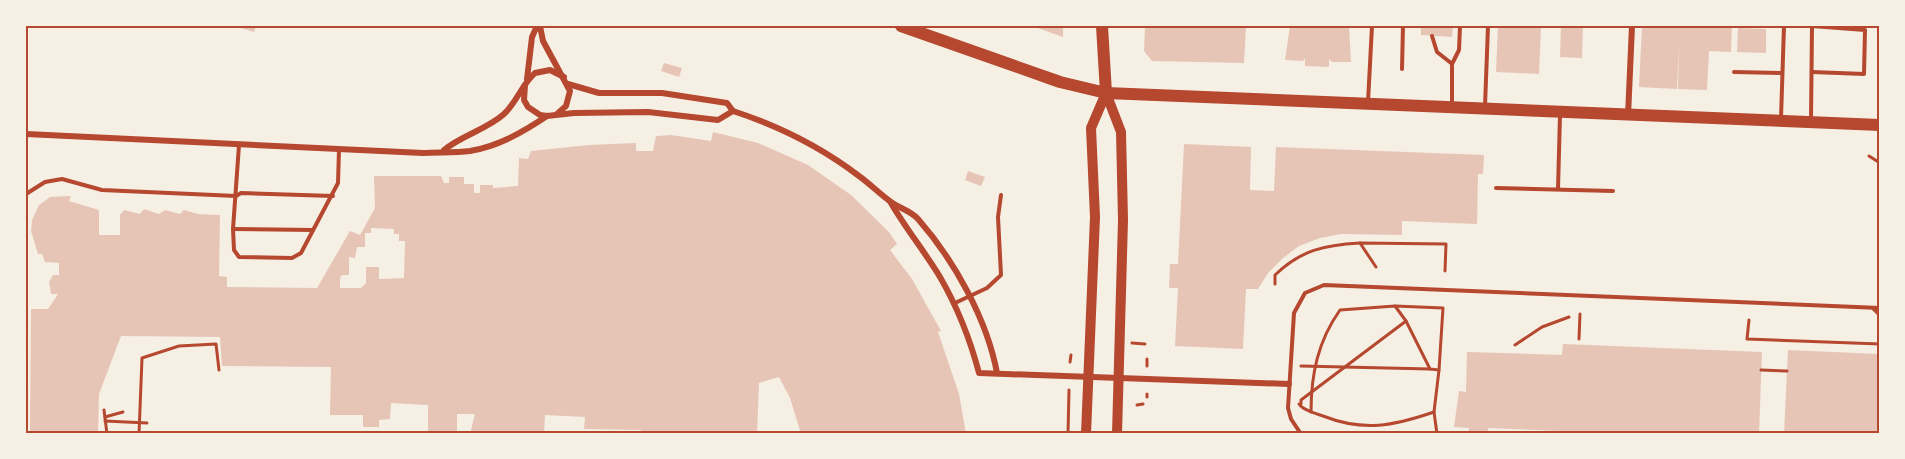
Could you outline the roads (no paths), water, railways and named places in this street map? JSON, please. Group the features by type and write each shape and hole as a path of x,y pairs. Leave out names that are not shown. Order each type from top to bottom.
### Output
{"main road":[{"path":"901,26 1060,82 1106,93 1880,125"},
{"path":"1102,26 1106,93"}],"street":[{"path":"26,134 415,153 444,150 468,151 491,146 518,135 551,116 568,102 568,84 543,41 538,26"},
{"path":"538,26 532,37 524,100 528,107 540,115 648,112 718,120 733,111"},
{"path":"1628,116 1632,26"},
{"path":"444,150 452,143 493,124 511,107 535,73 542,70 558,72 564,77"},
{"path":"568,84 599,93 662,93 727,103 733,111 793,134 824,151 890,202 916,216 934,240 969,297 994,356 997,373"},
{"path":"1086,434 1095,217 1091,128 1106,93"},
{"path":"1106,93 1121,132 1123,220 1117,434"},
{"path":"890,202 955,303 972,347 979,373 1289,384"}],"lane":[{"path":"1368,105 1371,26"},
{"path":"1401,69 1403,26"},
{"path":"1452,109 1452,64 1459,50 1460,26"},
{"path":"1485,110 1488,26"},
{"path":"1780,122 1784,26"},
{"path":"1811,123 1812,26 1865,30 1864,74 1812,72"},
{"path":"1432,36 1437,52 1452,64"},
{"path":"1734,72 1782,74"},
{"path":"1558,189 1560,113"},
{"path":"239,145 233,229 234,250 239,257 292,258 301,253 338,183 339,150"},
{"path":"26,194 45,182 62,179 102,190 236,196 241,193 333,196"},
{"path":"1496,188 1613,191"},
{"path":"955,303 987,288 1001,275 998,217 1001,195"},
{"path":"233,229 314,230"},
{"path":"1300,434 1291,419 1289,384 1294,313 1305,293 1324,285 1880,308"},
{"path":"1873,308 1880,315"}]}
